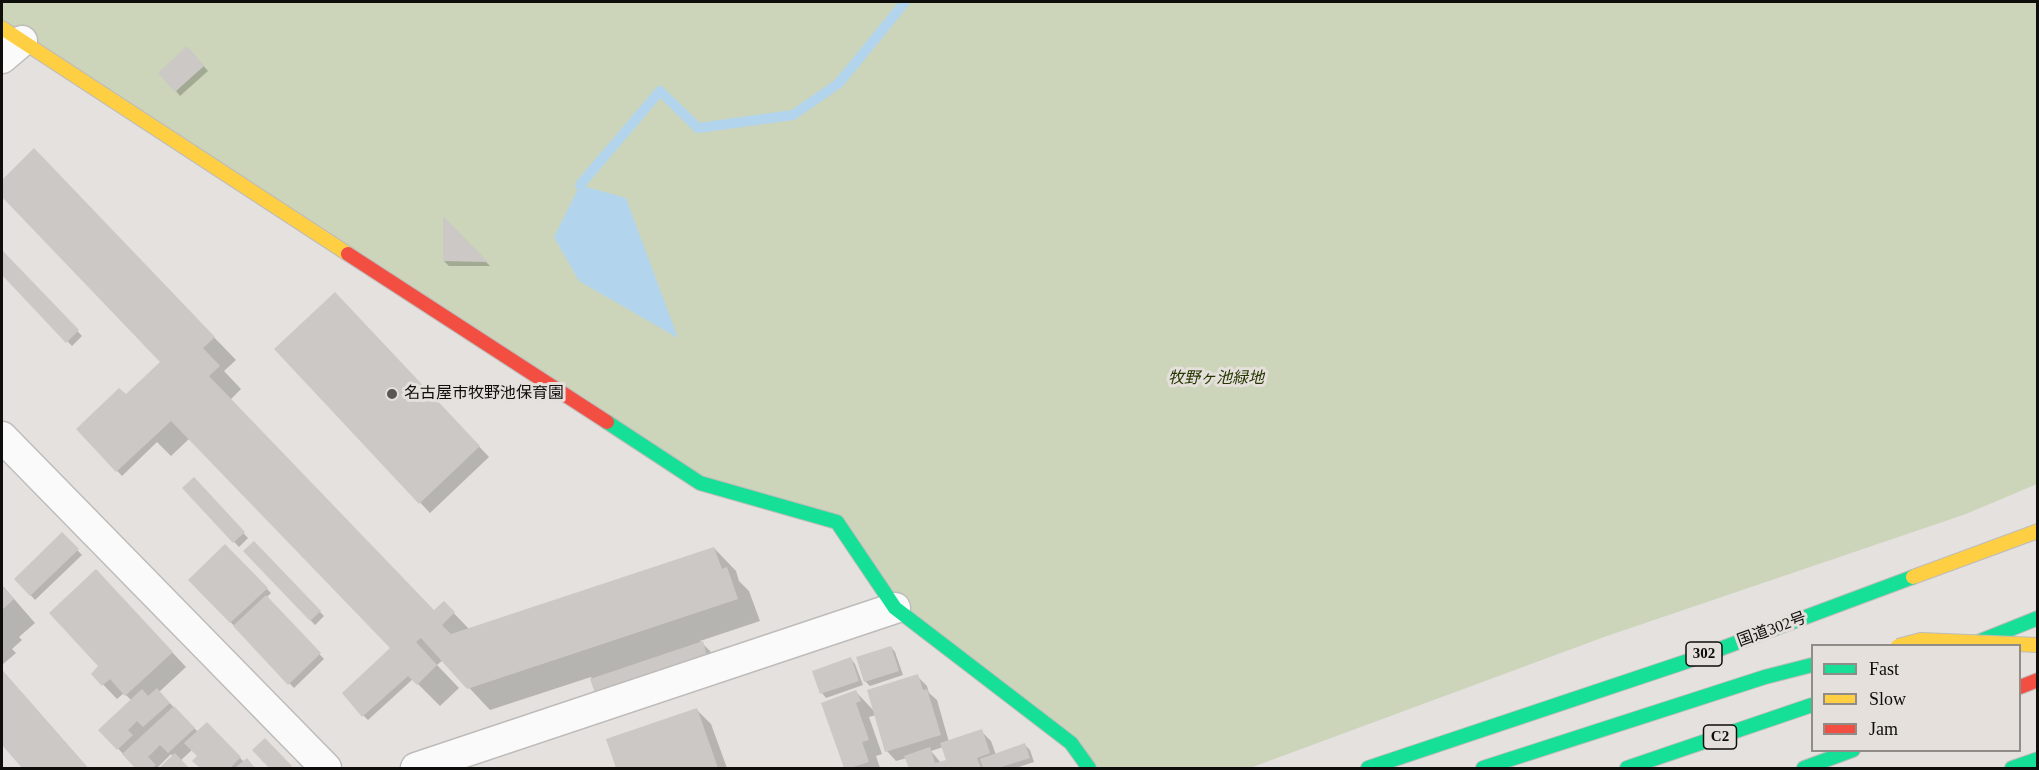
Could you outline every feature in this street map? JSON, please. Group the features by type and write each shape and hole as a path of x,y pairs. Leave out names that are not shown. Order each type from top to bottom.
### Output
{"main road":[{"path":"8,42 700,483 837,522 895,608 1071,743 1089,768"},
{"name":"国道302号","path":"1368,768 1685,662 2037,531"},
{"path":"1971,644 2037,618"},
{"path":"1903,644 1921,640 2014,644"},
{"path":"2021,644 2037,645"},
{"path":"1483,768 1765,677 1811,665"},
{"path":"2021,686 2037,680"},
{"name":"C2","path":"1627,768 1811,705"},
{"path":"1804,768 1848,752"},
{"path":"2012,768 2037,759"}],"street":[{"path":"2,437 326,768"},
{"path":"416,768 895,608"}],"green space":[{"name":"牧野ヶ池緑地","path":"2,2 2037,2 2037,484 1966,514 1604,637 1250,768 1089,768 895,608 837,522 700,483 2,28"}],"water":[{"path":"580,185 626,198 678,338 579,281 554,237"}],"building":[{"path":"187,46 204,66 175,92 158,73"},
{"path":"34,148 215,337 203,348 220,366 209,376 434,610 444,601 455,612 442,625 451,634 714,547 722,569 727,567 738,599 467,689 421,638 416,642 437,665 417,685 408,676 362,717 342,693 390,648 171,421 116,472 76,429 119,388 126,394 160,362 2,197 2,180"},
{"path":"443,216 488,262 443,261"},
{"path":"2,250 79,330 66,343 2,275"},
{"path":"335,292 480,446 419,504 274,349"},
{"path":"194,477 245,532 233,543 182,488"},
{"path":"62,532 79,549 30,596 14,579"},
{"path":"254,541 321,611 310,621 243,551"},
{"path":"225,544 268,588 230,623 188,580"},
{"path":"96,569 173,652 125,696 110,679 102,686 91,674 98,666 49,613"},
{"path":"2,586 14,599 2,610"},
{"path":"266,595 321,653 288,685 233,626"},
{"path":"703,641 707,656 595,693 590,679"},
{"path":"891,646 899,671 864,682 856,657"},
{"path":"851,657 859,681 820,694 812,671"},
{"path":"2,670 88,768 22,768 2,745"},
{"path":"918,674 923,690 927,689 941,735 885,752 867,690"},
{"path":"157,688 170,703 143,727 137,721 128,730 133,735 117,750 98,730 142,689 148,696"},
{"path":"856,690 861,701 856,703 869,740 862,742 869,762 844,768 821,703"},
{"path":"174,706 195,728 168,753 160,745 148,757 156,765 152,768 135,768 122,754"},
{"path":"697,708 718,768 616,768 606,739"},
{"path":"207,722 241,757 230,768 200,768 192,761 197,756 184,743"},
{"path":"982,729 990,753 977,758 981,768 909,768 904,756 930,747 935,763 946,760 940,743"},
{"path":"265,738 292,766 269,768 252,750"},
{"path":"1025,743 1030,758 998,768 983,768 980,759"},
{"path":"175,753 189,768 159,768"},
{"path":"247,758 255,768 235,768"}],"waterway":[{"path":"580,185 660,91 698,128 793,115 839,83 905,2"}],"traffic: fast":[{"path":"607,422 700,483 837,522 895,608 1071,743 1089,768"},
{"path":"1368,768 1685,662 1913,577"},
{"path":"1973,644 2038,618"},
{"path":"1483,768 1765,677 1811,665"},
{"path":"1627,768 1811,705"},
{"path":"1804,768 1848,752"},
{"path":"2012,768 2038,759"}],"traffic: slow":[{"path":"2,28 348,254"},
{"path":"1913,577 2038,531"},
{"path":"1906,644 1921,640 2015,644"},
{"path":"2021,644 2038,645"}],"traffic: jam":[{"path":"348,254 607,422"},
{"path":"2021,687 2038,680"}],"place":[{"name":"名古屋市牧野池保育園","path":"392,394"}]}
